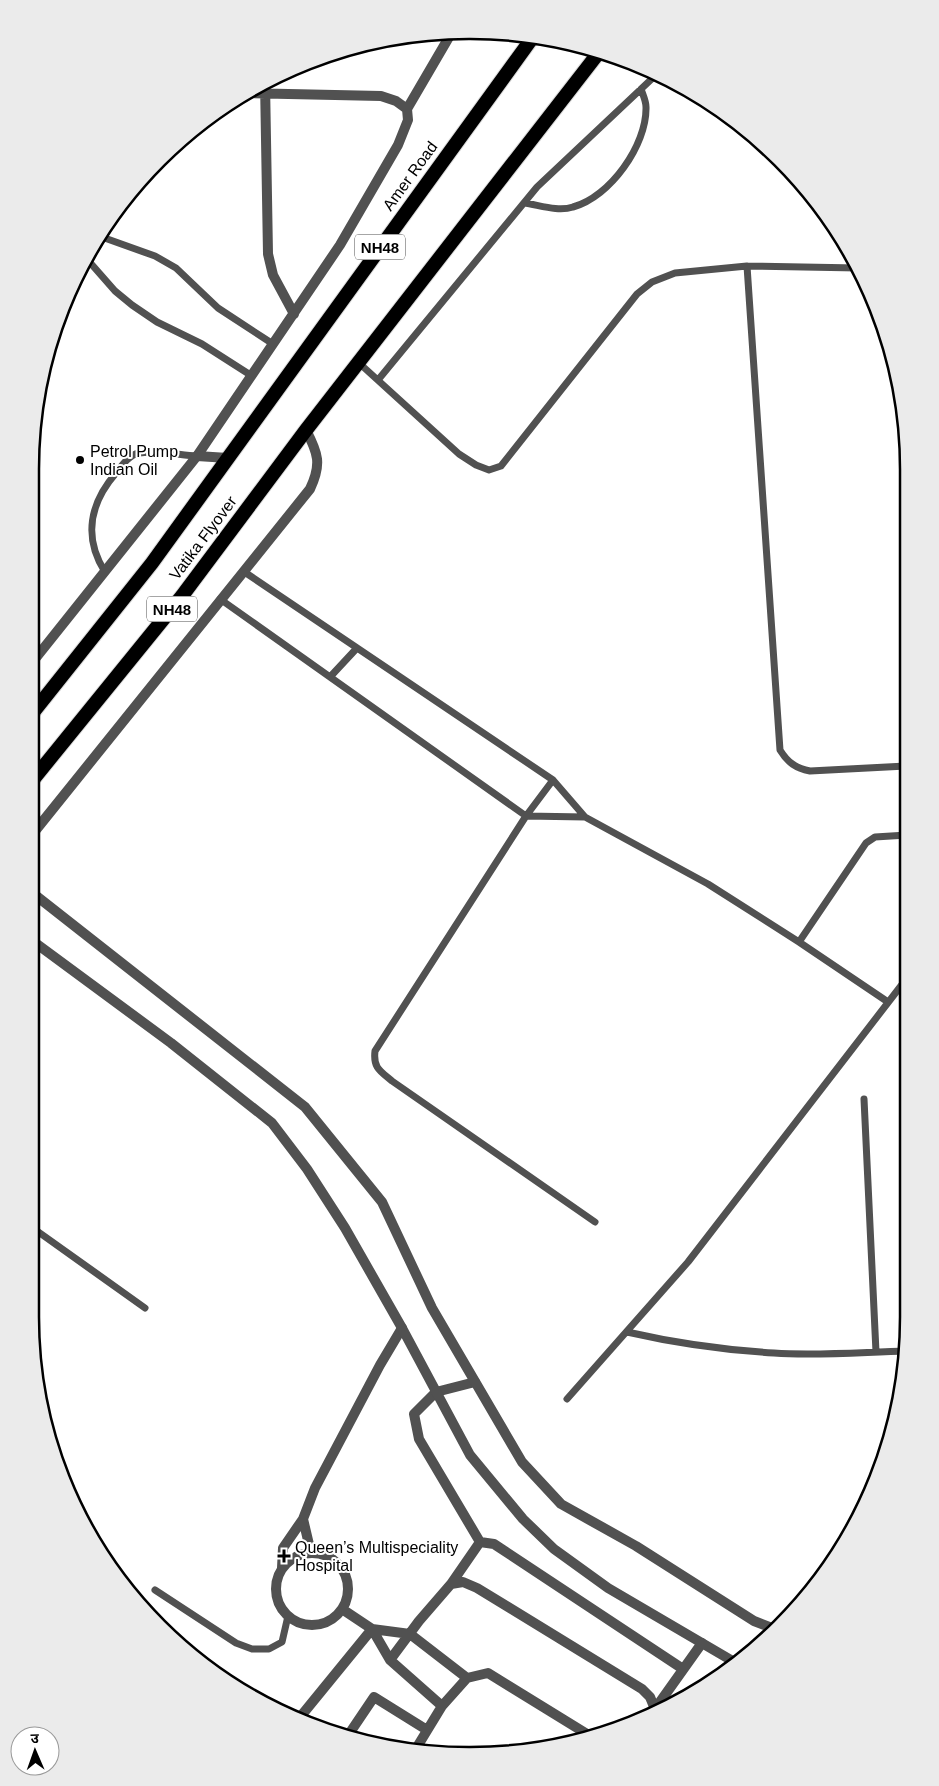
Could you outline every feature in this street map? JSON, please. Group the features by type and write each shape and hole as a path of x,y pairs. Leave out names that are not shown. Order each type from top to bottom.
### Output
{"highway":[{"name":"Amer Road","path":"228,458 529,43"},
{"name":"NH48","path":"306,430 595,58"},
{"name":"Vatika Flyover","path":"39,772 182,596 306,430"},
{"name":"Vatika Flyover","path":"39,705 152,563 228,458"}],"street":[{"path":"39,654 197,456 340,245 398,145 408,120 407,108 447,40"},
{"path":"260,93 381,96 396,101 407,108"},
{"path":"265,93 264,125 268,254 273,275 294,314"},
{"path":"39,825 310,489 317,474 315,448 306,430"},
{"path":"197,456 228,458"},
{"path":"39,898 305,1107 382,1202 432,1308 522,1462 561,1504 636,1546 754,1620 768,1626"},
{"path":"39,946 171,1043 272,1123 307,1169 345,1228 402,1328 470,1455 523,1519 554,1550 608,1588 730,1659"},
{"path":"282,1568 284,1548 303,1518 320,1480 380,1365 402,1328"},
{"path":"475,1382 436,1392 414,1414 419,1439 480,1542"},
{"path":"303,1518 312,1553"},
{"path":"390,1660 451,1584 480,1542"},
{"path":"480,1542 494,1544 683,1669"},
{"path":"312,1553 328,1556 336,1561 346,1576 348,1593 342,1609 321,1624 304,1624 288,1616 278,1602 276,1594 278,1576 282,1568 295,1557 312,1553"},
{"path":"451,1584 462,1582 477,1588 642,1689 650,1697 652,1706"},
{"path":"342,1609 372,1629 390,1660 442,1706"},
{"path":"372,1629 410,1634 467,1678"},
{"path":"304,1714 372,1629"},
{"path":"660,1703 702,1643"},
{"path":"419,1744 442,1706 467,1678 488,1674 584,1732"},
{"path":"351,1731 374,1697 427,1730"}],"lane":[{"path":"378,380 537,187 651,79"},
{"path":"524,203 560,209 572,208 597,195 609,184 633,157 639,140 646,118 647,105 641,89"},
{"path":"106,238 155,256 176,268 218,308 274,344"},
{"path":"91,264 115,291 132,305 157,322 202,344 252,376"},
{"path":"359,363 459,454 476,465 489,470 500,466 637,294 652,282 675,273 747,266 850,268"},
{"path":"747,266 780,750 786,760 797,768 810,771 900,766"},
{"path":"104,572 93,546 91,524 104,486 125,462 138,453 197,456"},
{"path":"243,571 553,780 585,817 708,884 888,1002"},
{"path":"220,599 526,816 585,817"},
{"path":"330,677 357,648"},
{"path":"553,780 526,816 375,1051 374,1062 378,1069 392,1082 595,1222"},
{"path":"799,942 866,843 875,837 900,835"},
{"path":"567,1399 688,1262 900,987"},
{"path":"864,1099 876,1352"},
{"path":"39,1232 146,1308"},
{"path":"627,1332 701,1346 774,1353 899,1351"},
{"path":"155,1590 236,1643 252,1649 268,1649 282,1642 288,1616"}],"place":[{"name":"Petrol Pump Indian Oil","path":"80,460"},
{"name":"Queen’s Multispeciality Hospital","path":"284,1556"}]}
